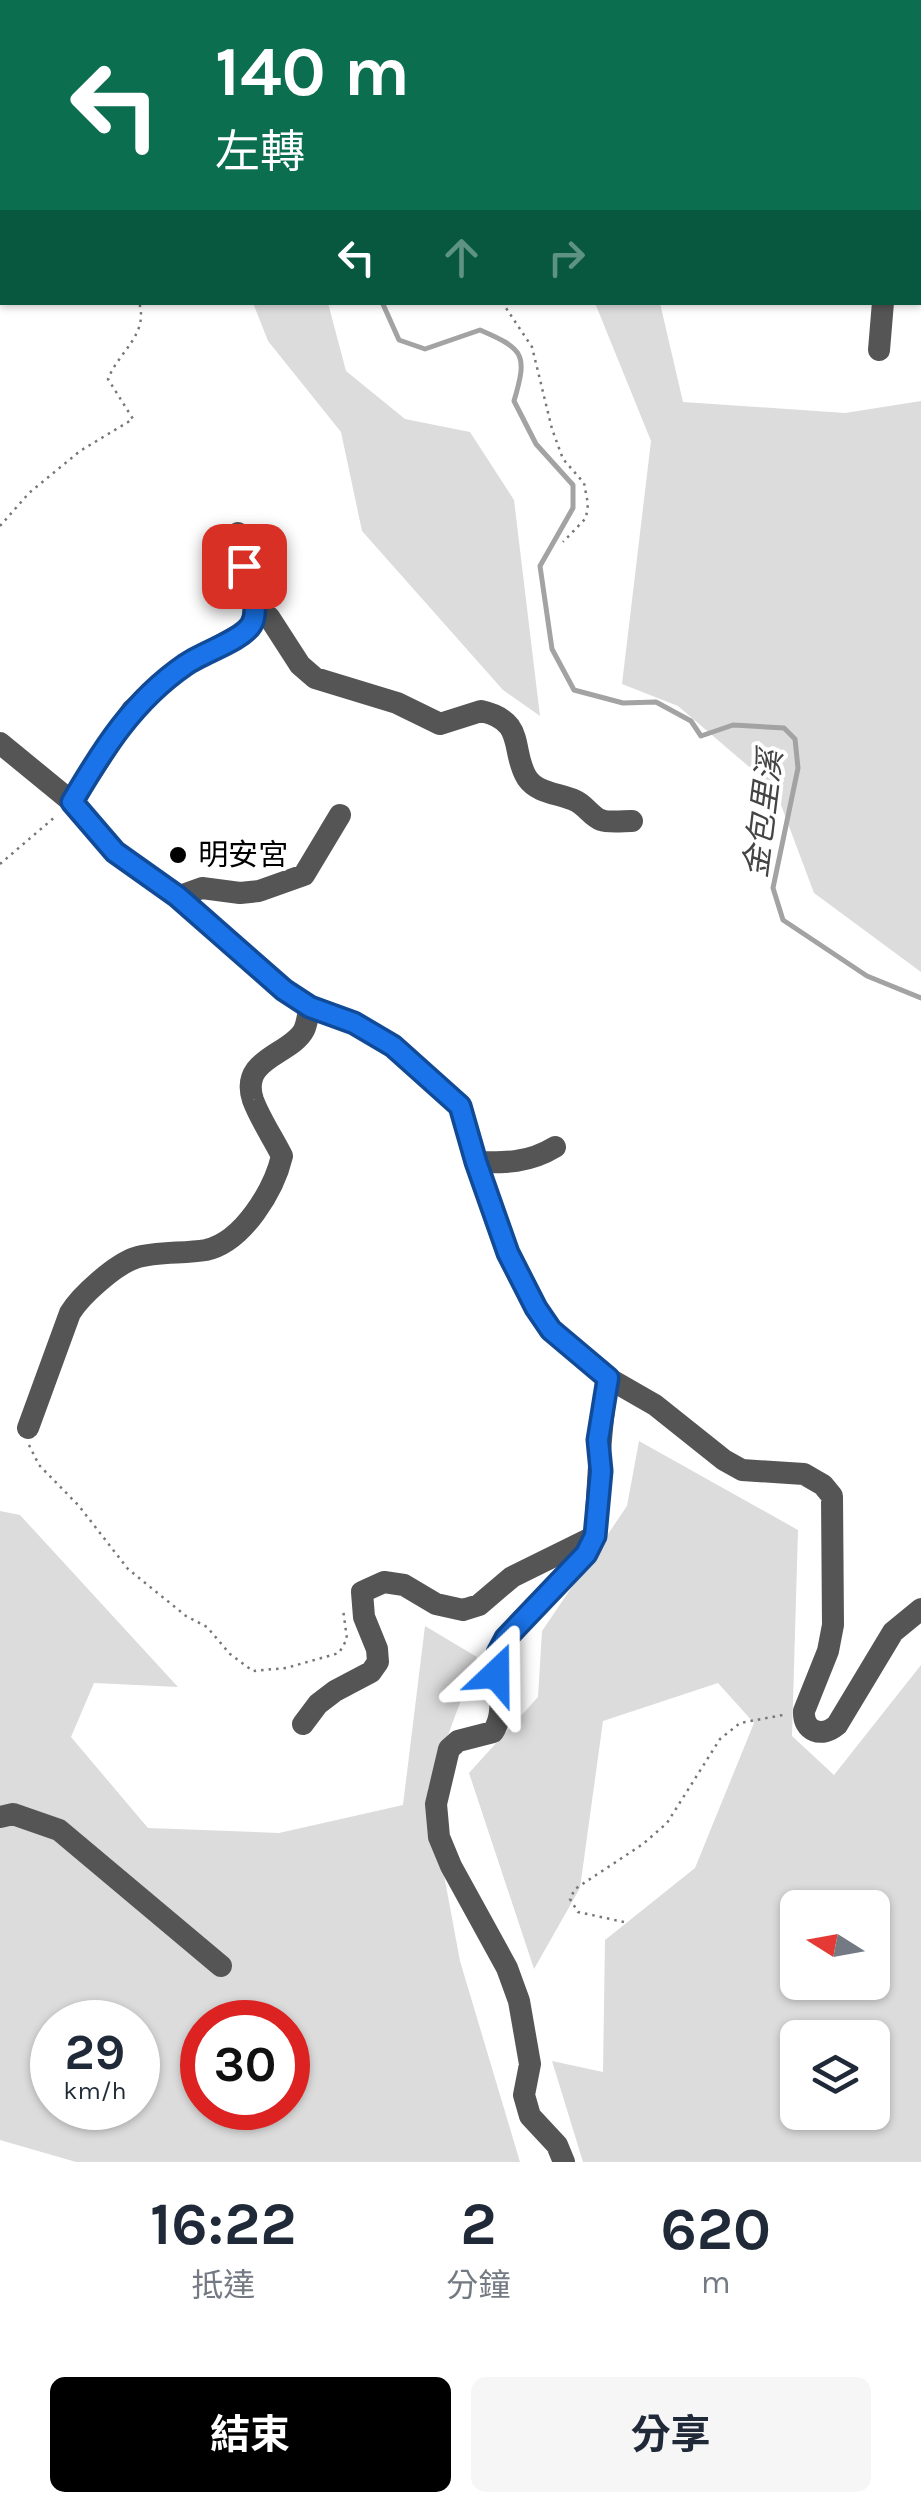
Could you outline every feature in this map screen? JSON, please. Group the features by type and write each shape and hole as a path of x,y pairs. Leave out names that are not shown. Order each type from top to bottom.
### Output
{"street":[{"path":"879,350 883,305"},
{"path":"72,802 110,738 132,710 184,666 248,630 256,614 238,533"},
{"path":"256,614 269,617 300,666 315,678 397,703 440,724 488,712 510,727 517,738 530,782 580,804 601,820 632,821"},
{"path":"0,743 72,802 115,852 177,896 284,990 310,1007 354,1023 393,1046 460,1106 508,1253 551,1330 608,1378 655,1405 724,1460 742,1470 804,1474 832,1496 833,1624 828,1651 804,1711 804,1721 810,1729 830,1732 837,1726 893,1632 921,1609"},
{"path":"177,896 202,888 258,891 304,875 340,814"},
{"path":"28,1428 78,1300 135,1258 216,1247 262,1205 276,1180 282,1156 252,1098 254,1077 264,1059 294,1041 304,1030 310,1007"},
{"path":"476,1162 511,1163 540,1156 555,1147"},
{"path":"564,2162 557,2145 530,2116 524,2095 530,2064 519,2002 507,1968 439,1838 436,1804 449,1749 458,1741 493,1732 498,1723 502,1709 496,1674 498,1653 506,1638 586,1554 595,1536 601,1471 598,1440 608,1378"},
{"path":"302,1724 318,1704 372,1672 378,1662 378,1649 364,1616 362,1592 384,1582 404,1585 436,1604 463,1610 479,1605 512,1577 595,1536"},
{"path":"0,1817 12,1814 59,1830 221,1966"}],"path":[{"path":"0,526 80,451 133,419 108,379 115,360 139,334 143,315 140,305"},
{"path":"504,305 532,347 563,459 584,483 586,518 563,542"},
{"path":"0,864 72,802"},
{"path":"28,1428 30,1451 128,1569 186,1616 207,1627 230,1654 253,1670 286,1668 339,1653 347,1639 342,1611 349,1600 362,1592"},
{"path":"624,1922 578,1912 570,1899 575,1889 643,1844 667,1823 720,1738 740,1724 804,1711"}],"shaded area":[{"path":"254,305 329,305 346,371 405,419 470,432 514,500 540,716 503,690 362,531 341,432 268,341"},
{"path":"596,305 660,305 683,402 845,413 921,401 921,972 814,893 775,789 678,706 622,684 651,441"},
{"path":"639,1441 798,1530 792,1736 834,1775 921,1665 921,2162 583,2162 552,2061 603,2072 605,1940 695,1868 754,1723 718,1683 603,1721 580,1888 534,1969 469,1773 538,1697 542,1631 627,1506"},
{"path":"0,1511 20,1515 178,1687 94,1683 71,1737 148,1828 279,1833 403,1805 425,1626 477,1657 428,1789 460,1961 520,2162 76,2162 0,2140"}],"waterway":[{"name":"金包里溪","path":"383,305 399,340 425,349 480,330 506,342 519,355 521,373 514,401 536,444 573,485 573,508 540,566 552,649 574,690 623,703 656,702 691,721 701,736 733,725 784,728 795,739 798,768 773,888 783,920 867,976 921,998"}],"place":[{"name":"明安宮","path":"178,855"}],"route":[{"path":"244,566 256,614 248,630 184,666 132,710 110,738 72,802 115,852 177,896 284,990 310,1007 354,1023 393,1046 460,1106 508,1253 536,1308 551,1330 608,1378 598,1440 601,1471 595,1536 586,1554 506,1638 498,1653 496,1674"}]}
